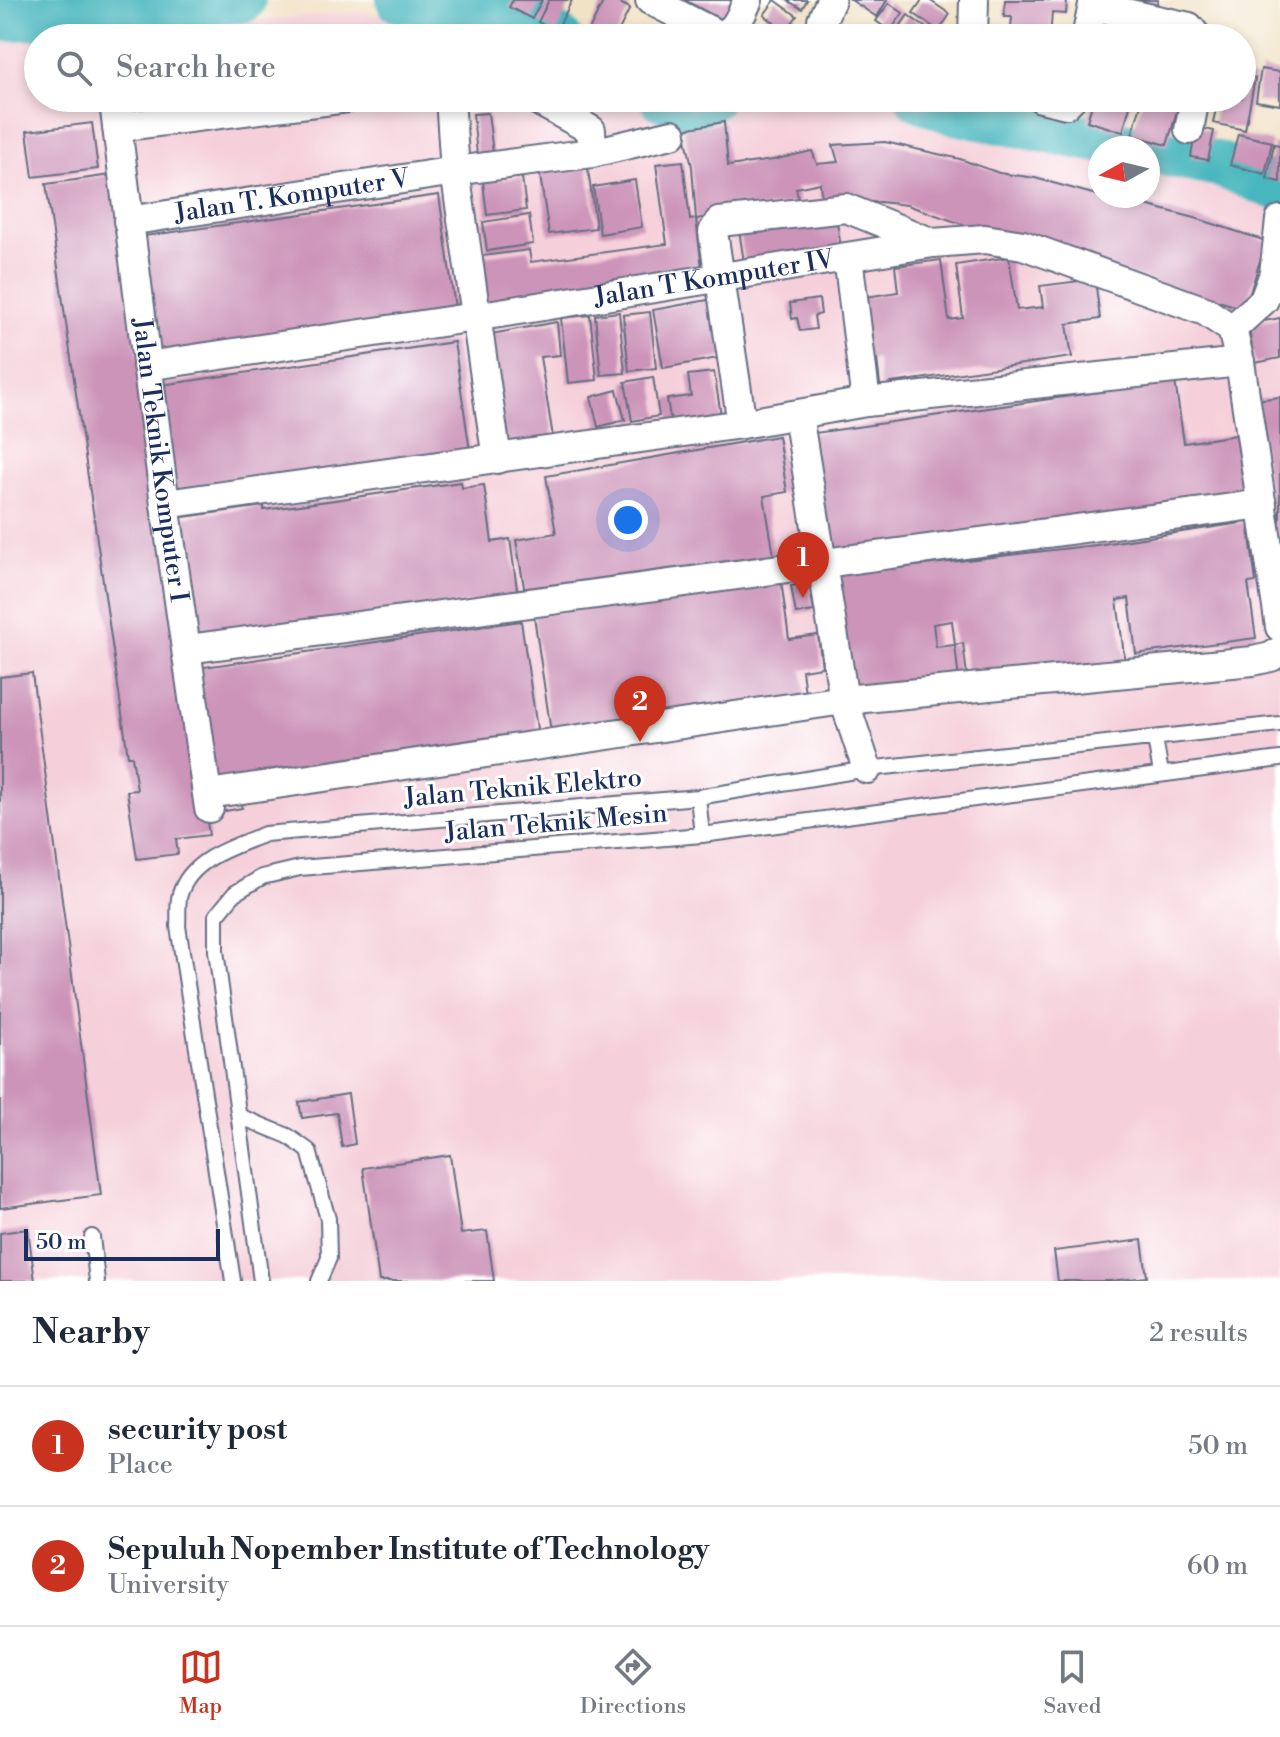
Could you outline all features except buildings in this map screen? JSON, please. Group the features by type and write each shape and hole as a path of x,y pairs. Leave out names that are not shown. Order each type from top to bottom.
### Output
{"street":[{"path":"650,0 697,24"},
{"path":"735,24 748,0"},
{"path":"823,24 831,0"},
{"path":"973,24 974,0"},
{"path":"1089,24 1094,3 1177,24"},
{"name":"Jalan Teknik Komputer I","path":"193,112 116,119 165,504 209,801 844,700"},
{"path":"451,112 455,171 497,459"},
{"path":"558,112 591,130 592,153"},
{"path":"1189,130 1192,112"},
{"name":"Jalan T. Komputer V","path":"128,221 592,153 672,134"},
{"path":"742,424 713,232 719,222 846,208 933,243"},
{"path":"1280,220 1274,274 1264,300 1232,329 1240,362 1280,627"},
{"name":"Jalan T Komputer IV","path":"147,366 933,243 985,239 1023,245 1205,311 1232,329"},
{"path":"848,257 866,402"},
{"path":"165,504 742,424 866,402 1240,362"},
{"path":"798,415 844,700 867,769"},
{"path":"188,649 1262,504"},
{"path":"844,700 1253,661 1271,657 1280,651"}],"lane":[{"name":"Jalan Teknik Elektro","path":"233,1281 178,926 180,894 197,866 265,834 698,797 867,769 1280,724"},
{"path":"1155,739 1161,773"},
{"name":"Jalan Teknik Mesin","path":"261,1281 216,951 216,916 235,893 262,877 300,868 702,835 1280,759"},
{"path":"698,797 702,835"},
{"path":"239,1116 288,1136 309,1151 328,1219 329,1258 319,1281"},
{"path":"225,1225 253,1219"},
{"path":"92,1237 97,1281"}],"shaded area":[{"path":"357,12 504,24 211,24"},
{"path":"24,40 24,112 675,112 687,118 704,112 934,112 1088,153 1088,208 1160,208 1160,171 1280,203 1280,1281 0,1281 0,43"}],"waterway":[{"path":"0,19 243,0"},
{"path":"399,0 481,8 530,24"},
{"path":"953,112 1088,138"},
{"path":"1160,152 1218,164 1280,189"}],"place":[{"name":"security post","path":"803,598"},
{"name":"Sepuluh Nopember Institute of Technology","path":"640,742"}]}
